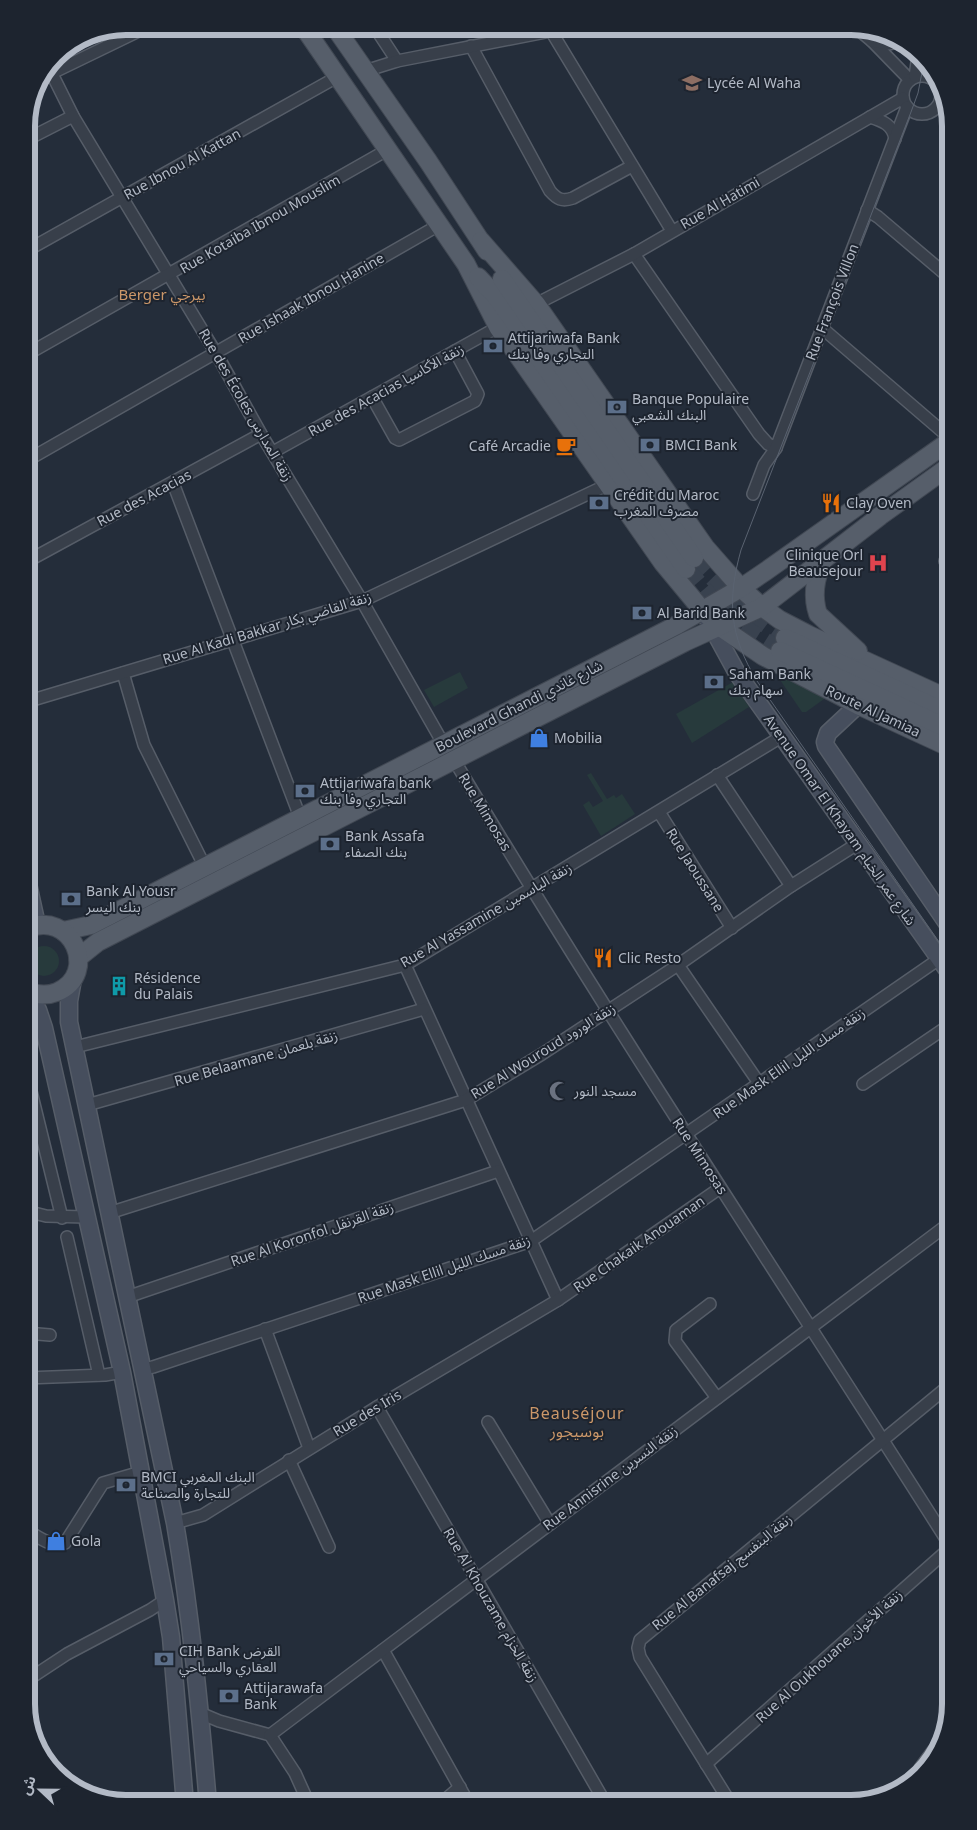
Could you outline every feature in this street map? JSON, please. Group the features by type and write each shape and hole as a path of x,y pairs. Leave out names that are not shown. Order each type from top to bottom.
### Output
{"main road":[{"path":"308,35 466,264 496,296 690,563 505,285 482,241"},
{"path":"340,35 482,241 536,304 704,548 741,588 780,620 942,696"},
{"name":"Route Al Jamiaa","path":"466,264 498,327 663,562 716,628 763,656 858,705 942,744"},
{"name":"Boulevard Ghandi شارع غاندي","path":"63,931 91,925 677,625 741,588 942,445"},
{"name":"Boulevard Ghandi شارع غاندي","path":"78,958 98,942 685,642 762,607 880,516 942,471"},
{"path":"824,561 815,585 818,614 873,665"},
{"name":"Avenue Omar El Khayam شارع عمر الخيام","path":"716,628 737,673 942,962"},
{"path":"942,711 783,645 942,725"},
{"name":"Avenue Omar El Khayam شارع عمر الخيام","path":"858,705 828,733 825,742 826,746 942,914"},
{"path":"35,927 48,925 63,931 74,942 78,958 68,1011 126,1297 175,1523 189,1611 207,1795"},
{"path":"35,993 51,994 61,990 73,979"},
{"path":"35,1006 42,1020 122,1372 141,1472 171,1637 184,1795"}],"street":[{"path":"59,65 128,35"},
{"path":"380,35 397,61"},
{"path":"365,70 397,61 522,35"},
{"path":"554,35 672,231"},
{"path":"867,37 912,79"},
{"path":"872,41 890,44"},
{"path":"471,46 550,191 556,198 567,200 573,198 632,166"},
{"path":"916,63 912,79 904,88 905,103 914,113 927,114 940,106"},
{"name":"Rue des Écoles زنقة المدارس","path":"52,73 73,116 216,352 261,434 362,601 444,745"},
{"name":"Rue Ibnou Al Kattan","path":"35,247 337,77"},
{"path":"912,79 928,77"},
{"name":"Rue Al Hatimi","path":"536,304 634,254 870,117 905,103"},
{"name":"Rue François Villon","path":"753,494 764,465 776,448 894,139 905,103"},
{"path":"35,135 73,116"},
{"path":"870,117 889,125 894,132 894,139"},
{"name":"Rue Kotaiba Ibnou Mouslim","path":"35,350 387,150"},
{"path":"867,210 878,217 942,271"},
{"name":"Rue Ishaak Ibnou Hanine","path":"35,456 439,225"},
{"path":"634,254 759,434 768,444 776,448"},
{"name":"Rue des Acacias زنقة الأكاسيا","path":"273,452 498,327"},
{"path":"822,328 942,431"},
{"path":"372,397 395,438 398,440 475,401 478,394 455,351"},
{"name":"Rue des Acacias","path":"35,557 261,434"},
{"path":"173,483 300,817"},
{"name":"Rue Al Kadi Bakkar زنقة القاضي بكار","path":"35,699 362,601 609,484"},
{"path":"123,673 144,745 205,867"},
{"name":"Rue Al Yassamine زنقة الياسمين","path":"75,1047 404,965 781,737"},
{"name":"Rue Mimosas","path":"454,760 532,889 609,1009 686,1135 942,1533"},
{"path":"717,775 791,886"},
{"name":"Rue Jaoussane","path":"659,812 732,928"},
{"name":"Rue Al Wouroud زنقة الورود","path":"109,1213 466,1100 542,1054 678,965 791,886 857,844"},
{"name":"Rue Mask Ellil زنقة مسك الليل","path":"143,1369 530,1241 686,1135 939,958"},
{"path":"404,965 558,1300"},
{"path":"678,965 759,1083"},
{"name":"Rue Belaamane زنقة بلعمان","path":"87,1105 424,1009"},
{"path":"863,1084 942,1030"},
{"path":"35,1108 62,1218"},
{"name":"Rue Al Koronfol زنقة القرنفل","path":"126,1297 498,1171"},
{"name":"Rue Chakaik Anouaman","path":"558,1300 720,1188"},
{"path":"35,1214 62,1218 86,1217"},
{"name":"Rue Annisrine زنقة النسرين","path":"270,1735 942,1229"},
{"path":"67,1237 99,1375"},
{"name":"Rue des Iris","path":"175,1523 203,1515 376,1407 558,1300"},
{"path":"710,1304 676,1330 675,1341 717,1398"},
{"path":"265,1329 309,1448"},
{"path":"35,1334 50,1335"},
{"path":"35,1378 99,1375 122,1372"},
{"name":"Rue Al Banafsaj زنقة البنفسج","path":"725,1795 640,1657 638,1648 640,1640 942,1391"},
{"name":"Rue Al Khouzame زنقة الخزام","path":"376,1407 601,1795"},
{"path":"488,1422 550,1524"},
{"path":"289,1460 329,1547"},
{"path":"35,1535 54,1545 60,1546 65,1544 103,1483 141,1472"},
{"name":"Rue Al Oukhouane زنقة الأخوان","path":"706,1764 942,1555"},
{"path":"35,1675 73,1650 150,1610 165,1600"},
{"path":"384,1650 465,1795"},
{"path":"200,1713 219,1721 270,1735 295,1773 305,1795"},
{"path":"451,1795 460,1787"}],"shaded area":[{"path":"460,672 468,688 434,707 424,690"},
{"path":"776,674 823,696 824,699 806,712 802,712"},
{"path":"733,682 749,707 692,743 676,714"},
{"path":"591,773 607,799 614,795 616,798 622,794 635,814 601,836 583,805 589,801 593,807 603,801 587,775"},
{"path":"44,946 50,947 58,955 58,967 55,972 44,976 35,973 35,949"}],"tunnel":[{"path":"694,558 737,601 785,638"},
{"path":"686,569 721,610 747,630 780,651"}],"tram line":[{"path":"923,70 918,93 911,112 741,550 734,585 733,617 741,648 757,681 942,946"}],"place":[{"name":"Lycée Al Waha","path":"692,83"},
{"name":"Attijariwafa Bank التجاري وفا بنك","path":"493,346"},
{"name":"Banque Populaire البنك الشعبي","path":"617,407"},
{"name":"BMCI Bank","path":"650,445"},
{"name":"Café Arcadie","path":"566,446"},
{"name":"Crédit du Maroc مصرف المغرب","path":"599,503"},
{"name":"Clay Oven","path":"831,503"},
{"name":"Clinique Orl Beausejour","path":"878,563"},
{"name":"Al Barid Bank","path":"642,613"},
{"name":"Saham Bank سهام بنك","path":"714,682"},
{"name":"Mobilia","path":"539,738"},
{"name":"Attijariwafa bank التجاري وفا بنك","path":"305,791"},
{"name":"Bank Assafa بنك الصفاء","path":"330,844"},
{"name":"Bank Al Yousr بنك اليسر","path":"71,899"},
{"name":"Clic Resto","path":"603,958"},
{"name":"Résidence du Palais","path":"119,986"},
{"name":"مسجد النور","path":"559,1091"},
{"name":"BMCI البنك المغربي للتجارة والصناعة","path":"126,1485"},
{"name":"Gola","path":"56,1541"},
{"name":"CIH Bank القرض العقاري والسياحي","path":"164,1659"},
{"name":"Attijarawafa Bank","path":"229,1696"}],"district":[{"name":"Berger بيرجي","path":"162,295"},
{"name":"Beauséjour بوسيجور","path":"577,1422"}]}
